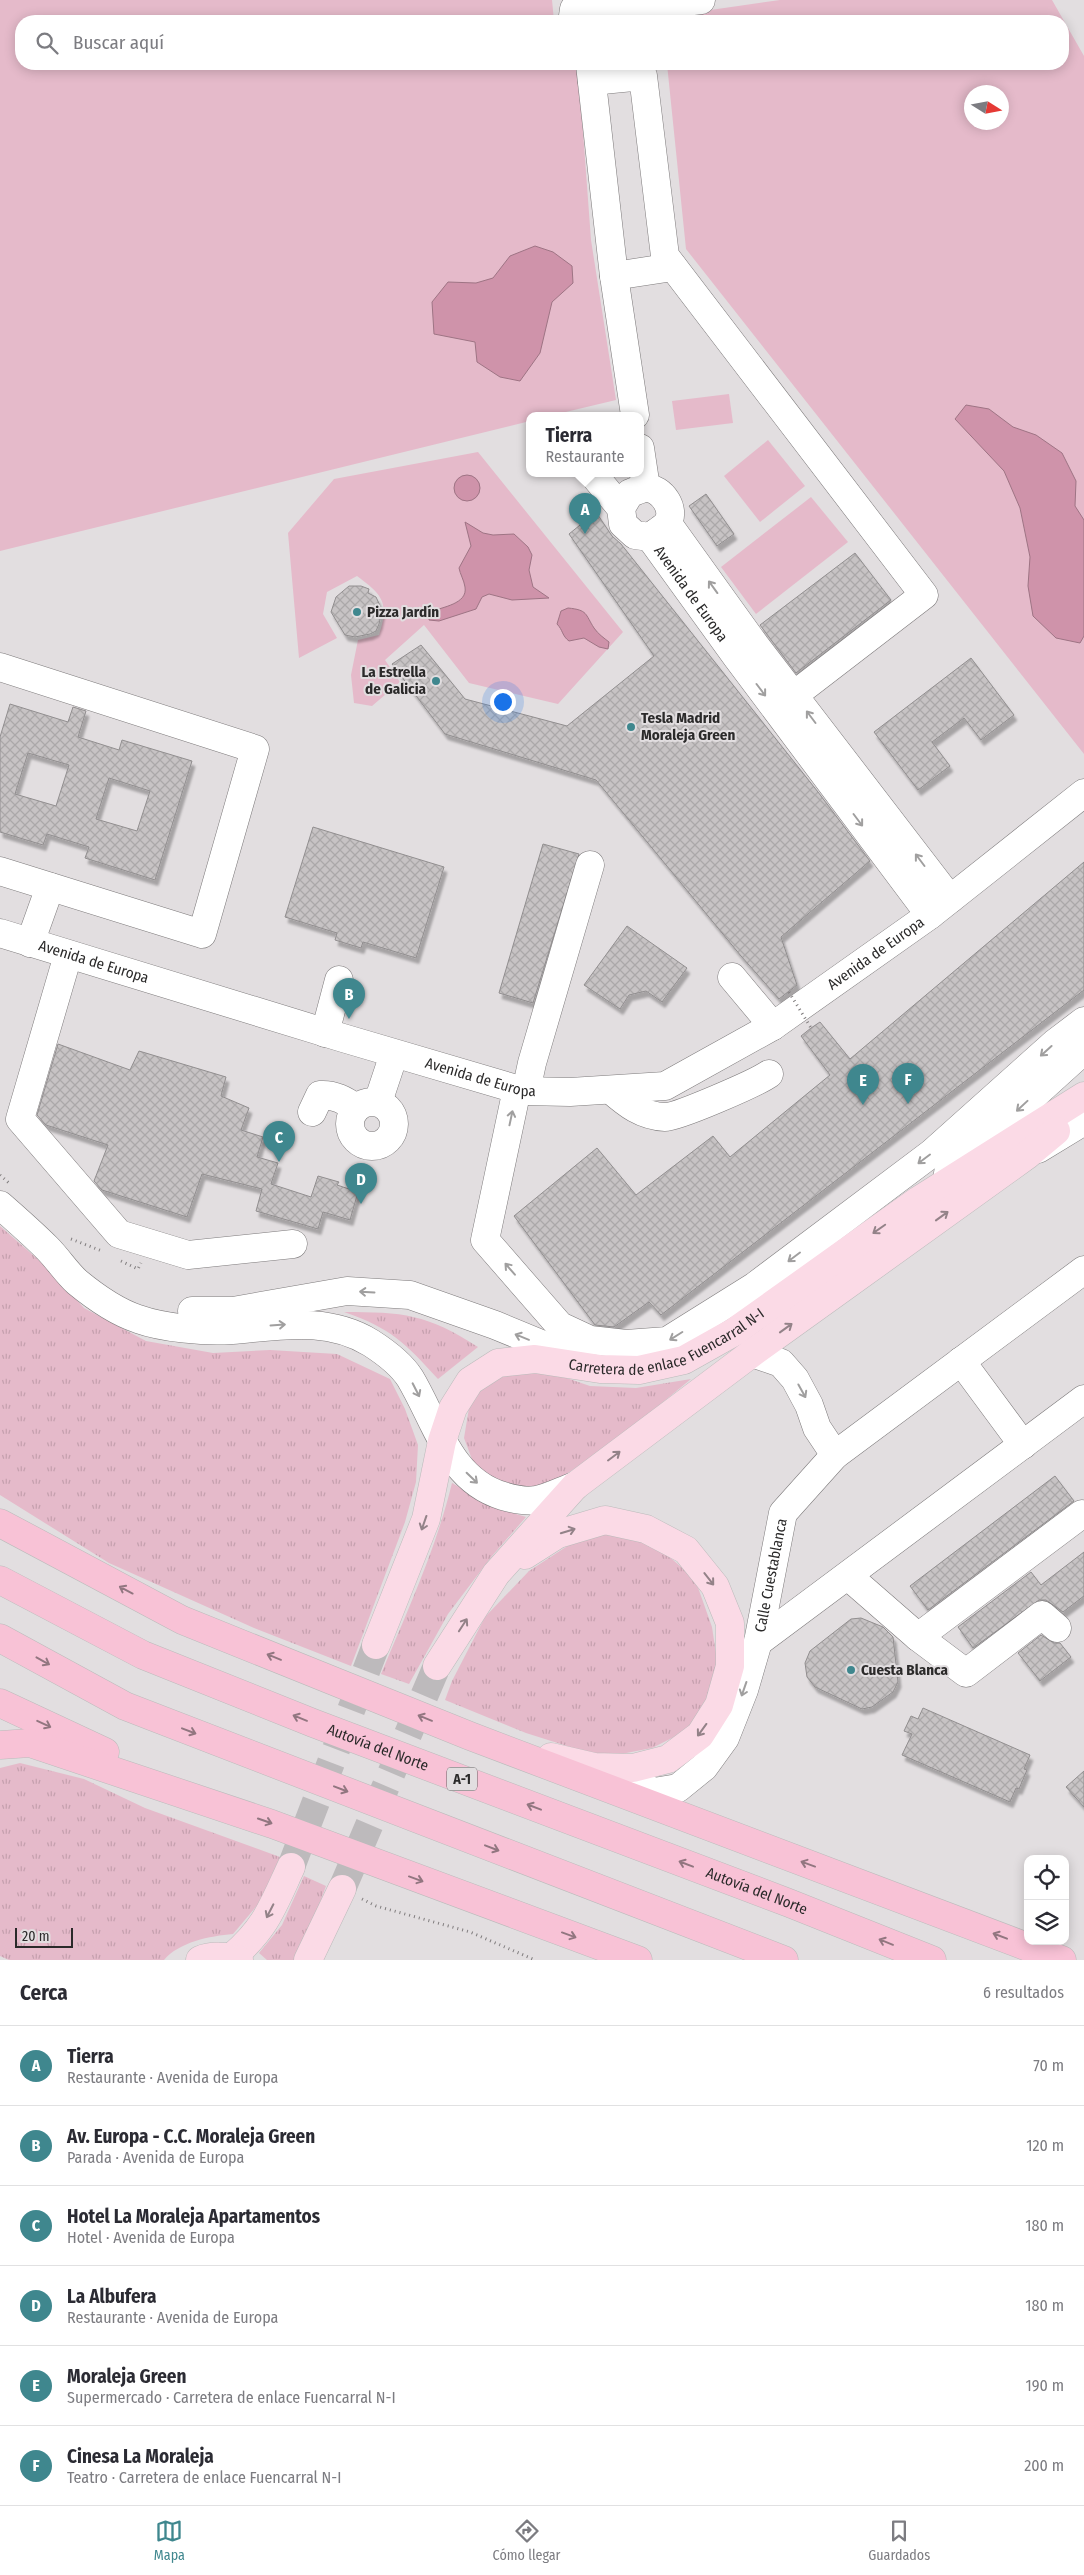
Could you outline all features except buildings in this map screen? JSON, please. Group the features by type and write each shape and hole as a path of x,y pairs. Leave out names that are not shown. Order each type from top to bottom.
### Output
{"highway":[{"path":"0,1523 182,1620 470,1736 1062,1960"},
{"name":"Autovía del Norte","path":"0,1580 152,1658 313,1723 789,1903 932,1960"},
{"path":"0,1638 126,1706 784,1960"},
{"path":"0,1703 218,1806"},
{"path":"0,1745 30,1743 218,1806 638,1960"}],"main road":[{"name":"Carretera de enlace Fuencarral N-I","path":"376,1645 426,1519 442,1440 453,1408 470,1380 498,1363 534,1359 600,1368 639,1370 684,1360 734,1332 919,1200 1084,1096"},
{"name":"Carretera de enlace Fuencarral N-I","path":"436,1666 496,1574 575,1486 752,1352 1026,1156 1084,1108"},
{"name":"Carretera de enlace Fuencarral N-I","path":"470,1736 594,1767 633,1768 668,1760 700,1735 719,1705 730,1666 730,1623 714,1586 686,1550 646,1529 605,1520 558,1534 496,1574"},
{"path":"200,1960 206,1957 235,1959 252,1940 269,1915 291,1866"},
{"path":"308,1960 342,1888"}],"street":[{"path":"606,15 701,0"},
{"path":"635,412 614,276 591,73 643,76 665,256 924,595 794,695"},
{"path":"614,276 673,267"},
{"path":"644,475 646,488"},
{"path":"595,477 621,508 623,524 635,535 659,530 670,512 667,500 658,491 646,488 630,493 621,508"},
{"name":"Avenida de Europa","path":"659,530 737,656 817,761 940,907"},
{"name":"Avenida de Europa","path":"737,656 794,695 817,761"},
{"path":"0,667 255,749 202,934 0,871"},
{"name":"Avenida de Europa","path":"0,933 394,1054 522,1090 611,1090 665,1086 773,1026 940,907 1084,794"},
{"path":"590,865 532,1063 522,1090 485,1240 560,1326 590,1340 626,1344 667,1341 755,1286 932,1153 1056,1043 1084,1021"},
{"path":"30,943 50,887"},
{"path":"68,955 20,1118 119,1234 188,1255 292,1244"},
{"path":"732,977 773,1026"},
{"path":"325,1033 339,980"},
{"path":"919,1200 1084,1050"},
{"path":"312,1112 320,1095 328,1095 367,1105 394,1054"},
{"path":"611,1090 633,1110 666,1117 754,1084 769,1074"},
{"path":"1026,1156 1084,1121"},
{"path":"0,1205 58,1243 120,1294 154,1307 177,1312 233,1311 347,1291 410,1295 495,1326 600,1368"},
{"path":"58,1243 77,1282 110,1305 138,1319 171,1326 230,1330 305,1324 328,1326 350,1332 391,1357 409,1377 442,1440 457,1464 476,1483 494,1493 514,1499 536,1500 575,1486"},
{"name":"Calle Cuestablanca","path":"758,1642 783,1513 835,1455 1084,1270"},
{"path":"752,1352 781,1363 795,1379 809,1405 818,1428 835,1455"},
{"path":"961,1361 1023,1445"},
{"name":"Calle Cuestablanca","path":"758,1642 1084,1399"},
{"path":"918,1637 1082,1514"},
{"path":"848,1576 918,1637 966,1673 1042,1616 1057,1628"},
{"path":"594,1767 654,1792 678,1788 704,1767 725,1738 744,1690 758,1642"},
{"path":"320,1960 342,1888"}],"path":[{"path":"789,992 811,1028"},
{"path":"58,1243 95,1247"},
{"path":"342,1888 376,1906 470,1932 535,1960"}],"green space":[{"path":"0,0 552,0 553,15 15,15 15,70 578,70 591,240 616,400 566,412 526,412 526,422 0,551"},
{"path":"780,0 1052,0 1061,15 676,15"},
{"path":"1069,30 1084,56 1084,754 686,249 668,70 1069,70"},
{"path":"729,394 733,423 676,430 672,401"},
{"path":"768,440 805,486 760,522 724,476"},
{"path":"478,452 623,632 558,704 469,683 424,625 385,660 400,682 372,706 354,703 351,675 358,640 379,635 384,615 382,601 373,589 357,576 327,592 323,614 337,638 299,658 288,533 334,479"},
{"path":"811,497 848,542 756,614 721,567"},
{"path":"0,1226 51,1271 84,1308 146,1341 213,1353 270,1350 337,1354 390,1379 405,1409 418,1445 416,1482 405,1522 351,1666 254,1628 109,1563 0,1495"},
{"path":"344,1312 399,1314 414,1317 444,1328 478,1347 438,1379 396,1338 374,1324"},
{"path":"521,1368 549,1372 590,1386 636,1388 691,1379 617,1440 559,1479 540,1486 518,1490 495,1481 473,1462 464,1438 469,1408 487,1381"},
{"path":"452,1483 497,1508 526,1517 492,1556 448,1614 409,1684 381,1674 411,1604 438,1532"},
{"path":"610,1533 658,1547 695,1579 712,1627 718,1667 706,1703 686,1731 652,1748 621,1754 589,1753 526,1733 445,1700 452,1681 485,1617 529,1571 572,1543"},
{"path":"20,1763 84,1779 145,1808 280,1857 260,1902 233,1934 205,1938 186,1944 164,1960 9,1960 0,1956 0,1768"},
{"path":"304,1876 326,1886 299,1960 267,1960 259,1953 282,1925"}],"shaded area":[{"path":"535,246 553,252 572,266 573,283 552,302 540,353 520,381 500,377 477,362 475,342 434,334 432,302 448,282 476,283 493,278 510,256"},
{"path":"966,405 989,409 1013,427 1036,435 1062,453 1076,481 1075,506 1084,520 1084,636 1080,643 1056,638 1033,616 1028,586 1030,557 1020,508 1004,471 955,419"},
{"path":"467,475 476,479 480,488 476,497 467,501 458,497 454,488 458,479"},
{"path":"465,522 483,533 493,535 514,534 528,547 532,555 529,570 533,587 549,598 512,600 489,594 482,597 476,609 439,621 429,620 430,612 453,604 465,593 459,568 471,546"},
{"path":"568,608 579,610 585,614 601,636 609,642 608,649 599,647 584,638 569,641 567,639 557,624 561,611"}],"tunnel":[{"path":"291,1867 376,1645"},
{"path":"342,1889 437,1666"}],"place":[{"name":"Tierra","path":"585,534"},
{"name":"Pizza Jardín","path":"357,612"},
{"name":"La Estrella de Galicia","path":"436,681"},
{"name":"Tesla Madrid Moraleja Green","path":"631,727"},
{"name":"Av. Europa - C.C. Moraleja Green","path":"349,1019"},
{"name":"Cinesa La Moraleja","path":"908,1104"},
{"name":"Moraleja Green","path":"863,1105"},
{"name":"Hotel La Moraleja Apartamentos","path":"279,1162"},
{"name":"La Albufera","path":"361,1204"},
{"name":"Cuesta Blanca","path":"851,1670"}]}
